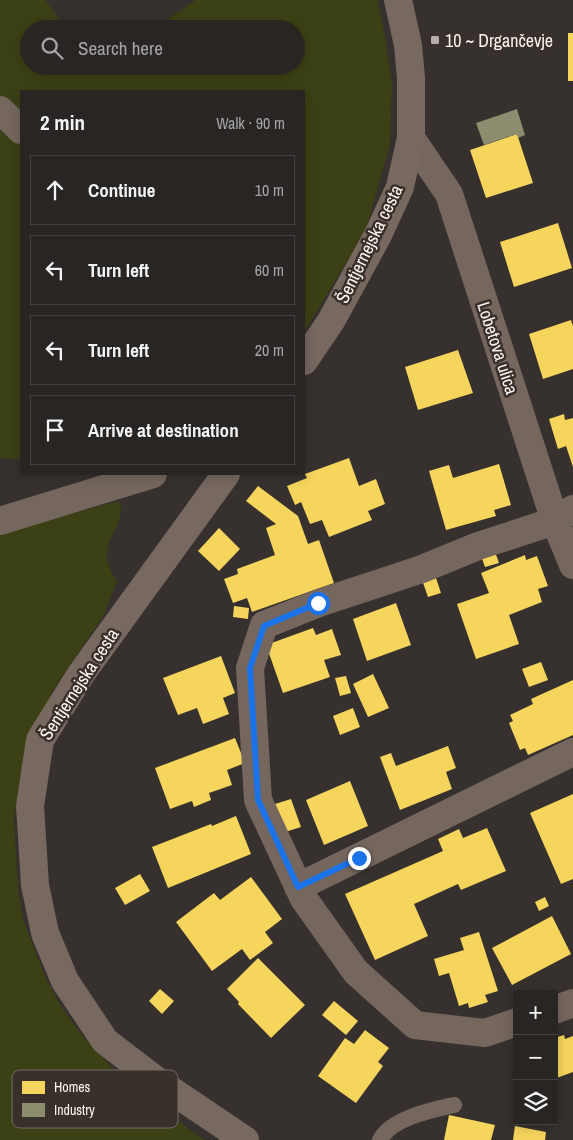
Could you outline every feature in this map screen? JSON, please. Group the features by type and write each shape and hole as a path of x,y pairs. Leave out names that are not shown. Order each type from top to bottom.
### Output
{"main road":[{"name":"Šentjernejska cesta","path":"305,359 331,320 378,235 400,187 410,138 411,78 408,45 398,0"},
{"name":"Šentjernejska cesta","path":"143,1070 105,1040 66,982 45,933 35,885 30,806 40,740 81,674 225,475"},
{"name":"Šentjernejska cesta","path":"178,1095 245,1140"}],"street":[{"path":"0,110 20,129"},
{"name":"Lobetova ulica","path":"410,138 449,194 564,515 573,565"},
{"path":"0,521 150,475"},
{"path":"513,1023 486,1033 415,1025 356,972 304,899 258,800 250,668 264,626 318,603 422,568 564,515"},
{"path":"298,887 573,752"},
{"path":"558,1009 573,1003"}],"lane":[{"path":"380,1140 384,1131 417,1114 454,1105"}],"green space":[{"path":"0,0 45,0 60,20 20,20 20,75 305,75 305,20 166,20 196,0 377,0 392,82 390,144 366,230 305,330 305,90 20,90 20,459 0,458"},
{"path":"120,501 118,522 108,548 107,557 117,581 104,615 54,688 33,734 21,771 14,818 18,890 23,920 44,974 61,1007 81,1034 114,1070 12,1070 12,1128 178,1128 178,1121 205,1140 0,1140 0,534 22,526"}],"building: Homes":[{"path":"568,33 573,33 573,81 568,81"},
{"path":"517,134 533,183 486,198 470,150"},
{"path":"558,223 572,268 514,287 500,242"},
{"path":"571,320 573,326 573,369 543,379 529,334"},
{"path":"458,350 473,393 418,410 405,367"},
{"path":"564,414 565,420 573,418 573,467 566,446 558,449 549,419"},
{"path":"349,458 359,486 376,479 385,504 368,511 372,520 329,537 322,520 310,524 301,502 295,505 287,486 307,478 305,474"},
{"path":"499,464 511,505 494,510 496,516 446,530 429,471 449,465 453,478"},
{"path":"258,486 298,516 308,544 319,540 334,583 252,612 247,598 233,603 224,579 238,574 237,569 275,555 266,528 276,524 246,501"},
{"path":"219,528 240,549 219,571 198,551"},
{"path":"494,549 499,563 485,567 480,553"},
{"path":"525,555 526,560 537,556 548,586 538,589 542,602 509,615 519,644 476,659 457,604 489,593 481,573"},
{"path":"434,572 441,593 428,597 421,577"},
{"path":"396,603 411,645 367,661 353,619"},
{"path":"234,606 249,608 248,619 233,617"},
{"path":"313,628 316,635 332,629 341,655 324,660 330,677 283,693 266,645"},
{"path":"221,656 235,693 223,698 229,714 203,724 197,708 178,715 163,678"},
{"path":"541,662 548,680 529,687 522,669"},
{"path":"373,674 389,708 368,717 353,684"},
{"path":"346,676 351,693 340,696 335,678"},
{"path":"573,680 573,735 528,755 525,748 520,750 509,723 513,721 510,715 533,704 531,699"},
{"path":"353,708 360,727 340,735 333,716"},
{"path":"235,738 245,763 227,770 232,785 209,793 211,800 194,807 192,801 170,809 155,768"},
{"path":"448,746 456,768 446,772 452,789 400,810 380,757 391,753 396,766"},
{"path":"350,781 368,826 324,845 306,800"},
{"path":"573,794 573,879 561,884 530,813"},
{"path":"291,799 301,827 285,832 275,804"},
{"path":"236,816 251,854 168,888 152,847"},
{"path":"487,828 506,871 461,890 458,884 414,904 428,936 375,960 345,894 443,851 438,839 459,829 463,838"},
{"path":"140,874 150,891 125,905 115,888"},
{"path":"251,877 282,919 265,932 273,943 250,960 242,949 212,971 176,922 214,893 220,900"},
{"path":"545,897 549,906 539,911 535,902"},
{"path":"552,916 571,954 512,985 492,948"},
{"path":"479,932 498,991 485,995 488,1002 469,1008 468,1003 459,1006 449,973 439,976 434,959 464,950 460,938"},
{"path":"258,958 305,1005 271,1038 238,1004 239,1002 227,989"},
{"path":"160,989 174,1001 162,1014 149,1001"},
{"path":"334,1001 358,1021 346,1035 322,1015"},
{"path":"365,1030 389,1048 378,1062 383,1066 356,1103 318,1076 345,1038 354,1044"},
{"path":"564,1035 565,1039 573,1036 573,1072 558,1078 558,1037"},
{"path":"449,1115 495,1125 491,1140 444,1140"},
{"path":"515,1126 546,1132 545,1140 513,1140"}],"building: Industry":[{"path":"517,109 525,135 518,138 517,134 484,145 476,123"}],"place":[{"name":"10 ~ Drgančevje","path":"435,40"}],"route":[{"path":"318,603 264,626 250,668 258,800 298,887 359,858"}]}
